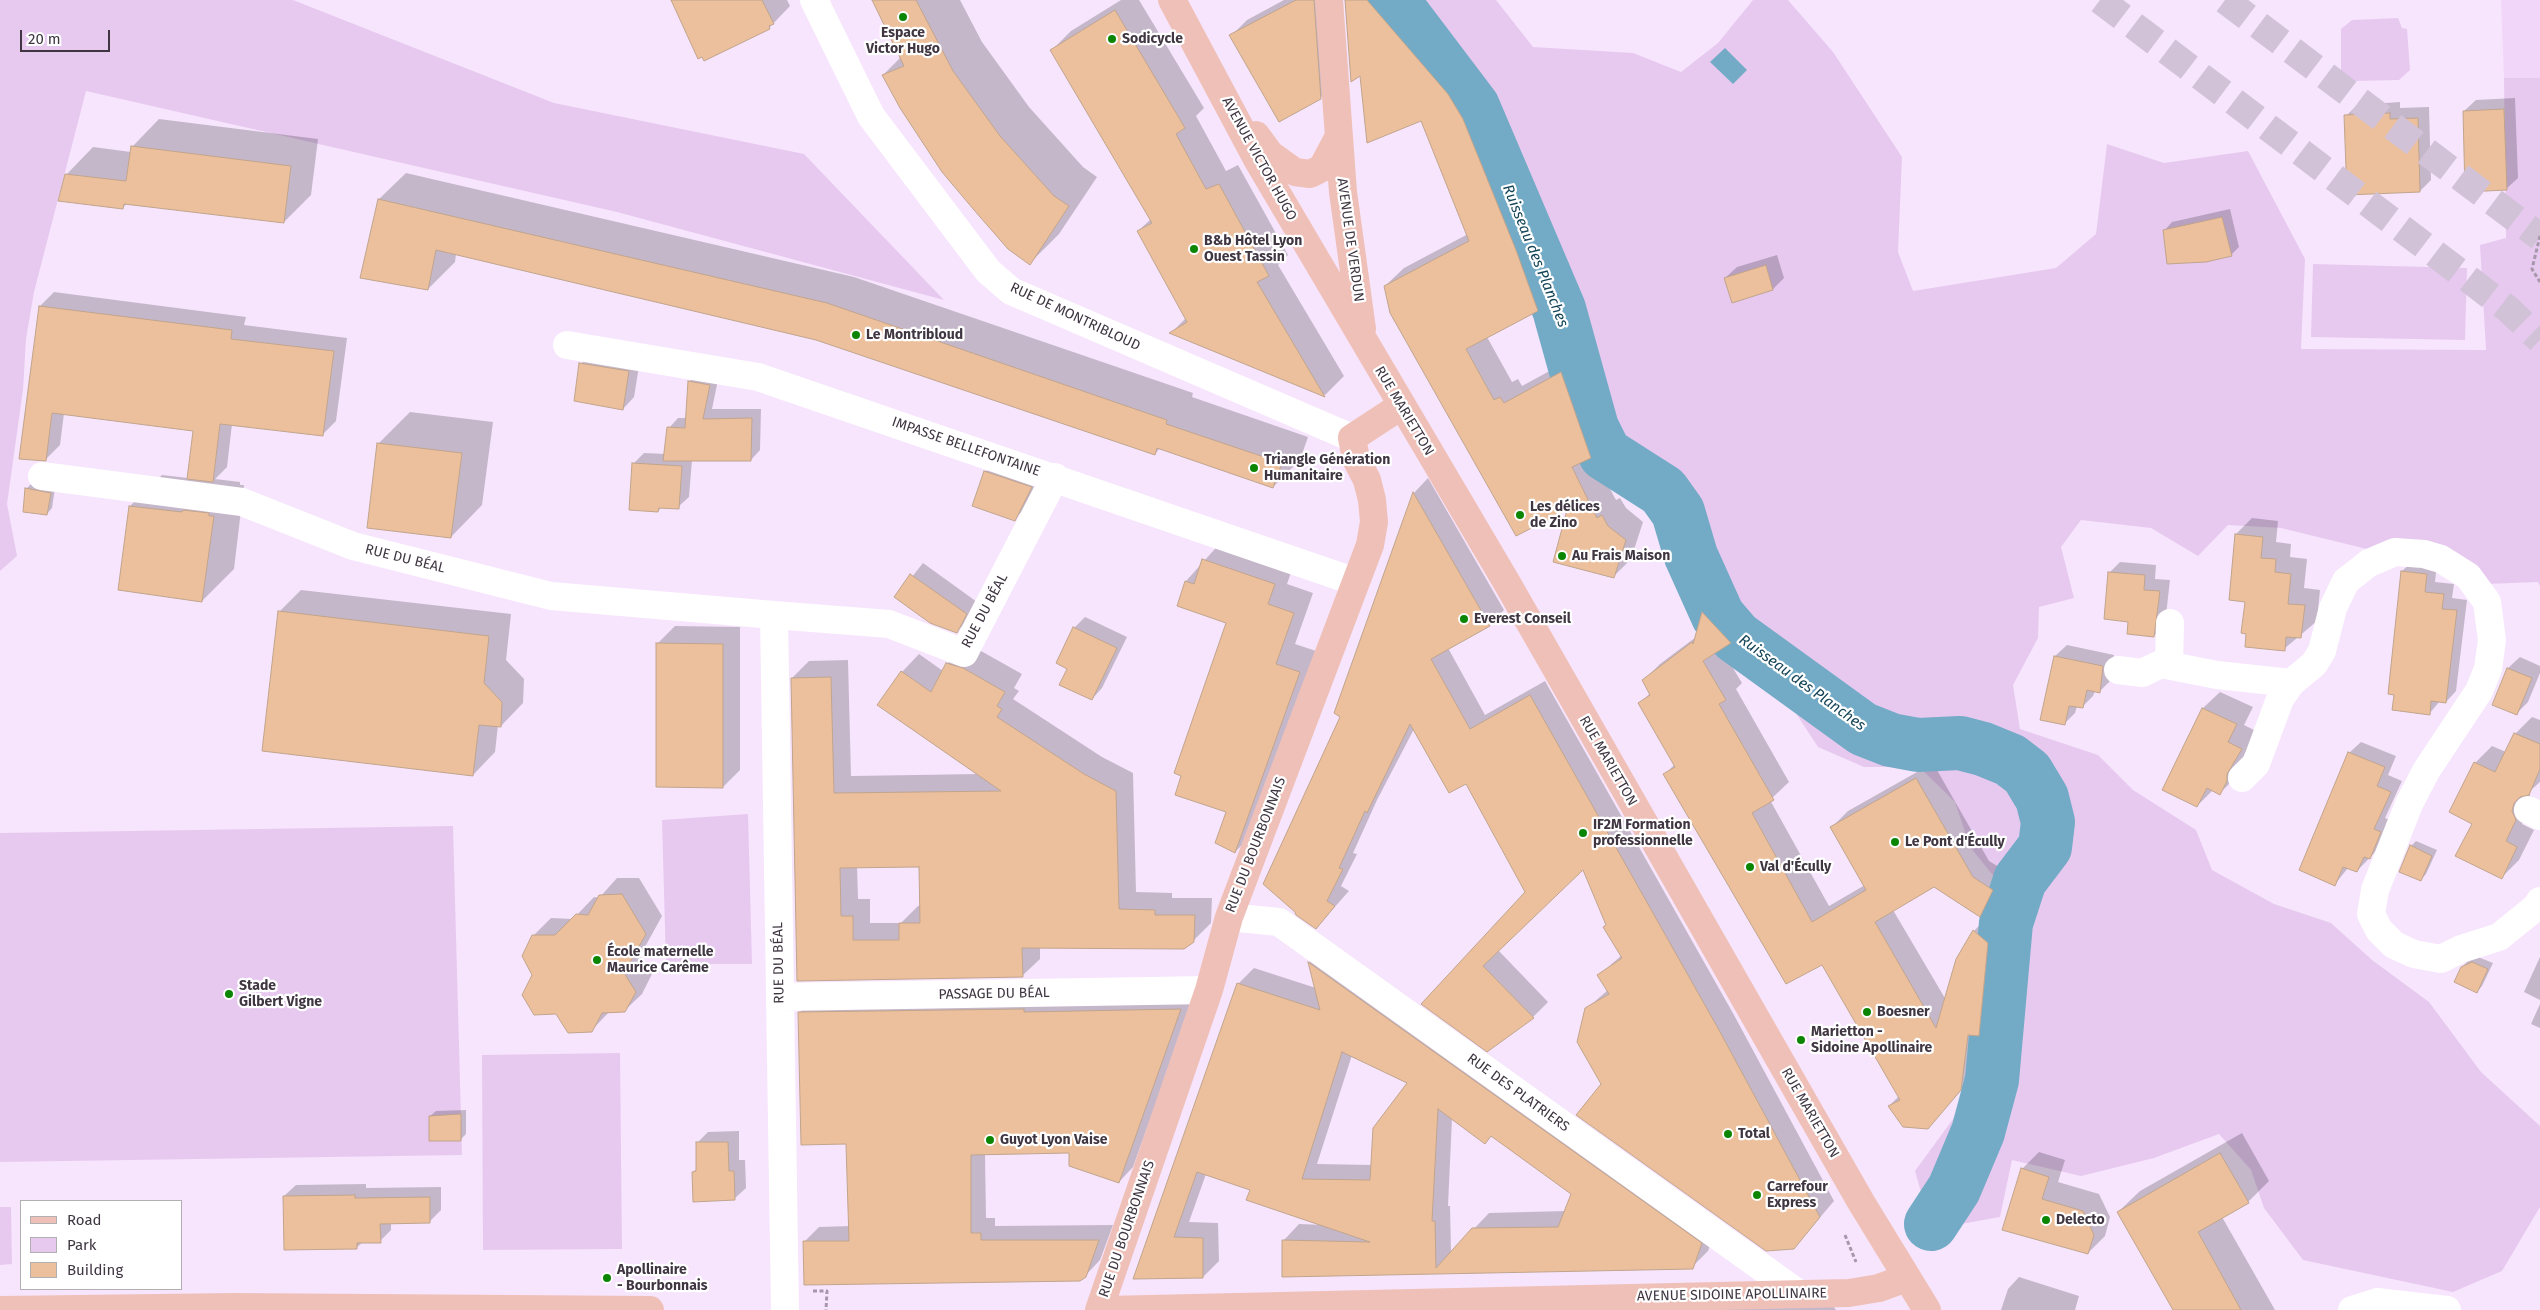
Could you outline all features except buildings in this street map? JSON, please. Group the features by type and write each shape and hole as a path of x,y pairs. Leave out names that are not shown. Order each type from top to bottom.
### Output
{"main road":[{"name":"AVENUE VICTOR HUGO","path":"1172,0 1258,161 1364,342"},
{"name":"AVENUE DE VERDUN","path":"1329,0 1343,192 1364,342"},
{"name":"AVENUE DE VERDUN","path":"1210,70 1270,154 1294,172 1310,174 1322,168 1338,138"},
{"name":"RUE MARIETTON","path":"1364,342 1507,584 1906,1278 1927,1310"},
{"path":"1352,438 1401,406"},
{"name":"RUE DU BOURBONNAIS","path":"1099,1310 1209,990 1229,917 1370,545 1374,522 1372,500 1367,480 1356,458 1352,438"},
{"name":"AVENUE SIDOINE APOLLINAIRE","path":"1106,1310 1458,1305 1799,1294 1868,1290 1906,1278"},
{"path":"0,1310 234,1308 650,1310"}],"street":[{"name":"RUE DE MONTRIBLOUD","path":"814,0 871,116 988,271 1011,291 1352,438"},
{"name":"IMPASSE BELLEFONTAINE","path":"567,345 758,377 1055,477 1356,582"},
{"name":"RUE DU BÉAL","path":"42,476 242,502 353,546 551,596 889,624 964,653 1055,477"},
{"path":"2242,778 2256,764 2280,699 2291,683 2314,664 2322,650 2333,608 2346,581 2369,563 2395,552 2424,554 2441,558 2468,576 2487,602 2492,640 2488,669 2478,691 2426,771 2409,804 2374,890 2371,914 2379,930 2394,945 2414,954 2441,959 2461,949 2499,936 2536,907 2540,901"},
{"name":"RUE DU BÉAL","path":"774,615 785,1310"},
{"path":"2169,665 2170,623"},
{"path":"2118,670 2142,673 2161,664 2251,680 2291,683"},
{"name":"RUE DES PLATRIERS","path":"1229,917 1279,922 1799,1294"},
{"name":"PASSAGE DU BÉAL","path":"780,997 1209,990"},
{"path":"2352,1310 2377,1302 2447,1310"}],"path":[{"path":"2540,236 2532,269 2540,282"},
{"path":"826,1310 827,1290"}],"shaded area":[{"path":"2501,0 2540,0 2540,78 2504,78"}],"green space":[{"path":"0,0 293,0 554,103 804,154 944,300 617,212 86,91 34,292 26,339 23,390 7,504 17,556 0,571"},
{"path":"1412,0 1496,0 1533,47 1633,53 1681,72 1718,43 1753,0 1788,0 1833,52 1902,157 1898,252 1913,291 2056,268 2096,234 2107,144 2164,163 2248,151 2305,259 2301,349 2486,350 2480,245 2506,238 2504,78 2540,78 2540,586 2538,582 2486,584 2375,551 2281,528 2228,525 2198,556 2151,528 2081,520 2061,547 2074,598 2039,607 2038,638 2013,685 2020,729 2098,755 2133,790 2196,830 2212,870 2274,904 2331,923 2372,960 2429,1002 2481,1072 2540,1126 2540,1207 2502,1271 2453,1292 2303,1260 2264,1208 2251,1170 2219,1134 2154,1158 2081,1176 2012,1160 2000,1217 1961,1224 1923,1199 1915,1171 1953,1119 1984,1053 1993,937 2000,884 1970,847 1955,802 1919,767 1864,767 1818,747 1782,692 1756,629 1716,581 1682,488 1631,454 1605,423 1582,358 1564,283 1484,84"},
{"path":"2398,18 2402,28 2407,29 2410,70 2399,80 2352,81 2341,72 2341,29 2352,20"},
{"path":"2313,264 2467,268 2465,340 2311,337"},
{"path":"748,814 752,964 666,964 662,820"},
{"name":"Stade Gilbert Vigne","path":"453,826 462,1155 0,1162 0,833"},
{"path":"620,1053 622,1249 483,1250 482,1055"},
{"path":"0,1207 11,1207 12,1264 0,1265"}],"water":[{"path":"1725,48 1747,70 1733,84 1710,62"}],"waterway":[{"name":"Ruisseau des Planches","path":"1392,0 1473,107 1559,309 1592,428 1605,454 1663,491 1678,512 1691,556 1718,616 1736,637 1863,729 1891,740 1918,745 1960,743 1983,749 2010,760 2027,773 2042,798 2048,822 2045,847 2020,880 2006,923 1992,1080 1978,1132 1954,1189 1931,1224"}],"tunnel":[{"path":"2100,0 2508,309 2540,340"},
{"path":"2225,0 2540,237"}],"place":[{"name":"Espace Victor Hugo","path":"903,17"},
{"name":"Sodicycle","path":"1112,39"},
{"name":"B&b Hôtel Lyon Ouest Tassin","path":"1194,249"},
{"name":"Le Montribloud","path":"856,335"},
{"name":"Triangle Génération Humanitaire","path":"1254,468"},
{"name":"Les délices de Zino","path":"1520,515"},
{"name":"Au Frais Maison","path":"1562,556"},
{"name":"Everest Conseil","path":"1464,619"},
{"name":"IF2M Formation professionnelle","path":"1583,833"},
{"name":"Le Pont d'Écully","path":"1895,842"},
{"name":"Val d'Écully","path":"1750,867"},
{"name":"École maternelle Maurice Carême","path":"597,960"},
{"name":"Stade Gilbert Vigne","path":"229,994"},
{"name":"Boesner","path":"1867,1012"},
{"name":"Marietton - Sidoine Apollinaire","path":"1801,1040"},
{"name":"Total","path":"1728,1134"},
{"name":"Guyot Lyon Vaise","path":"990,1140"},
{"name":"Carrefour Express","path":"1757,1195"},
{"name":"Delecto","path":"2046,1220"},
{"name":"Apollinaire - Bourbonnais","path":"607,1278"}]}
